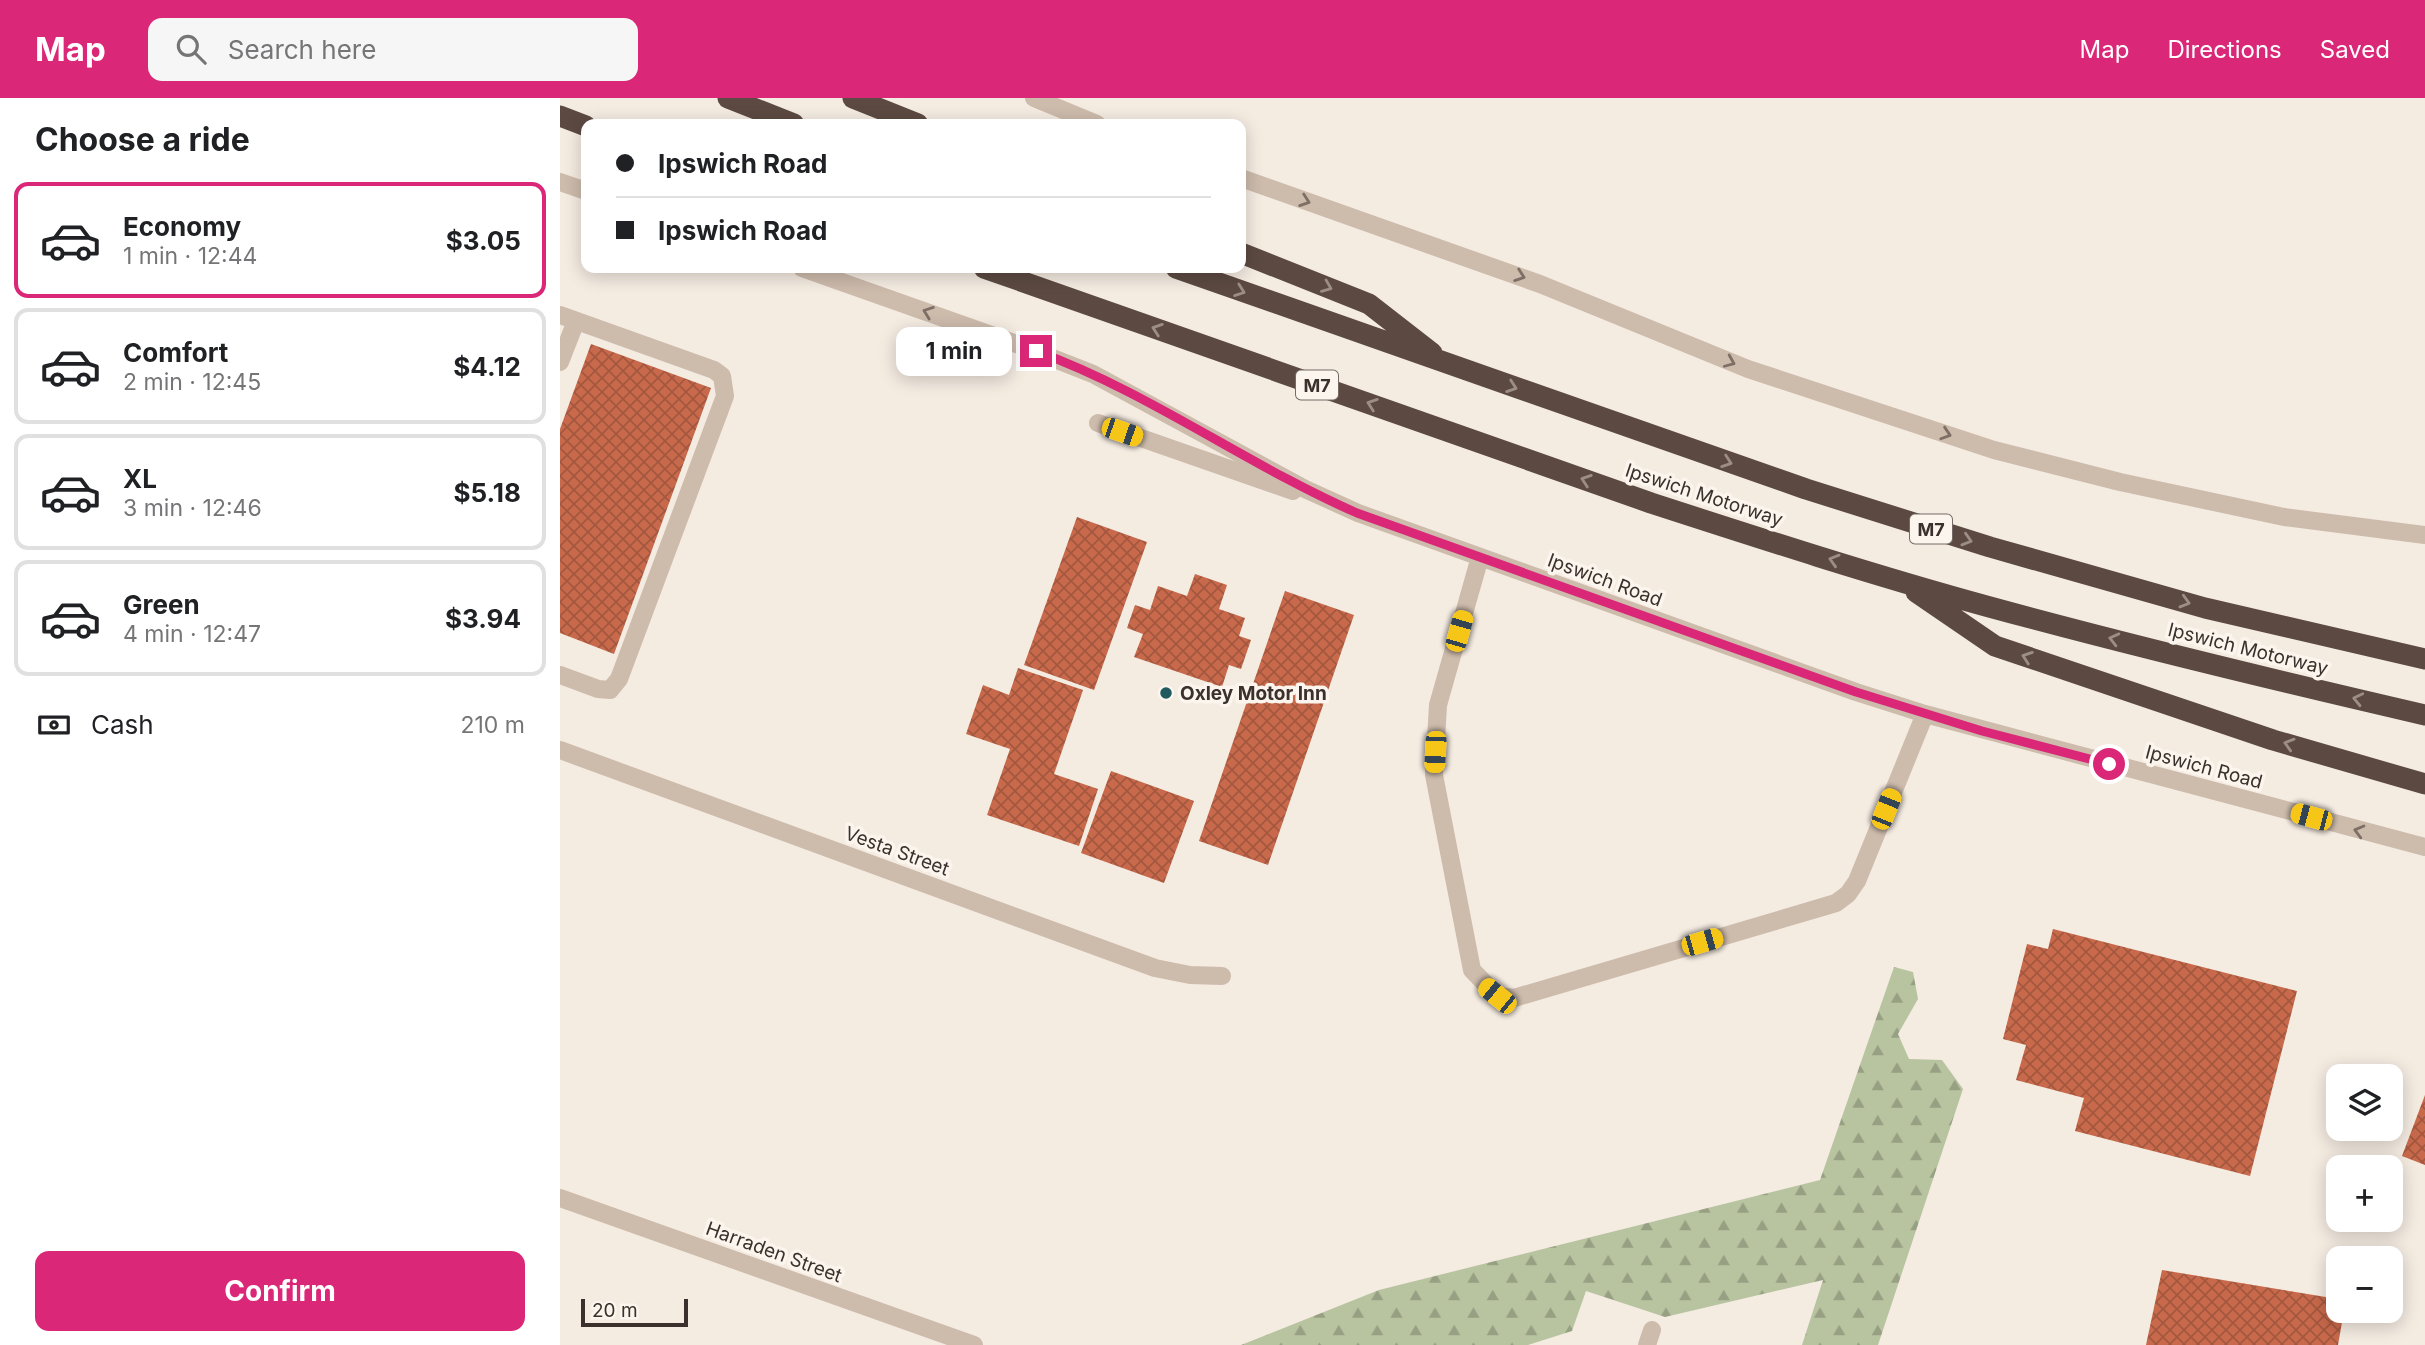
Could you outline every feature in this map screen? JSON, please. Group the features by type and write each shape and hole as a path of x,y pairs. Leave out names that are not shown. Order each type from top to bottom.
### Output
{"highway":[{"path":"728,98 781,119"},
{"path":"853,98 906,119"},
{"path":"560,116 581,124"},
{"path":"1246,255 1369,304 1448,365"},
{"name":"Ipswich Motorway","path":"998,273 1651,503 1899,580 1985,606 2236,671 2425,715"},
{"name":"Ipswich Motorway","path":"1189,273 1806,489 1990,547 2205,608 2425,659"},
{"path":"1899,580 1995,646 2273,740 2425,784"}],"street":[{"path":"1034,98 1085,119"},
{"path":"1246,180 1540,284 1748,369 1994,450 2120,482 2284,517 2425,535"},
{"path":"560,182 581,189"},
{"name":"Ipswich Road","path":"816,273 1093,374 1305,489 1389,525 1843,688 1925,714 2425,847"},
{"path":"560,362 568,318 714,370 722,376 725,396 619,680 610,690 598,689 560,675"},
{"path":"1098,423 1389,525"},
{"path":"1480,557 1438,705 1434,775 1472,970 1497,996 1514,998 1836,903 1848,894 1857,881 1925,714"},
{"name":"Vesta Street","path":"560,750 1155,968 1190,975 1222,976"},
{"name":"Harraden Street","path":"560,1198 974,1345"}],"green space":[{"path":"1894,967 1913,972 1918,999 1898,1034 1909,1059 1942,1060 1963,1089 1878,1345 1802,1345 1823,1280 1665,1317 1586,1291 1572,1331 1528,1345 1241,1345 1379,1290 1820,1180"}],"building":[{"path":"591,344 711,388 614,654 560,633 560,429"},
{"path":"1077,517 1147,542 1094,690 1024,665"},
{"path":"1195,574 1227,585 1219,609 1245,618 1239,636 1251,640 1241,669 1229,665 1222,687 1134,657 1143,634 1127,628 1135,605 1150,610 1158,586 1187,596"},
{"path":"1285,591 1354,615 1268,865 1199,841"},
{"path":"1018,668 1083,690 1054,774 1098,789 1079,846 987,815 1010,749 966,734 983,685 1009,695"},
{"path":"1111,771 1194,801 1164,883 1081,853"},
{"path":"2053,929 2297,991 2250,1176 2075,1131 2084,1098 2016,1080 2026,1045 2003,1039 2027,944 2048,949"},
{"path":"2425,1095 2425,1165 2402,1155"},
{"path":"2162,1270 2326,1297 2326,1323 2342,1323 2338,1345 2146,1345"}],"place":[{"name":"Oxley Motor Inn","path":"1166,693"}],"route":[{"path":"1036,351 1116,385 1305,489 1357,513 1856,692 1982,731 2109,764"}]}
